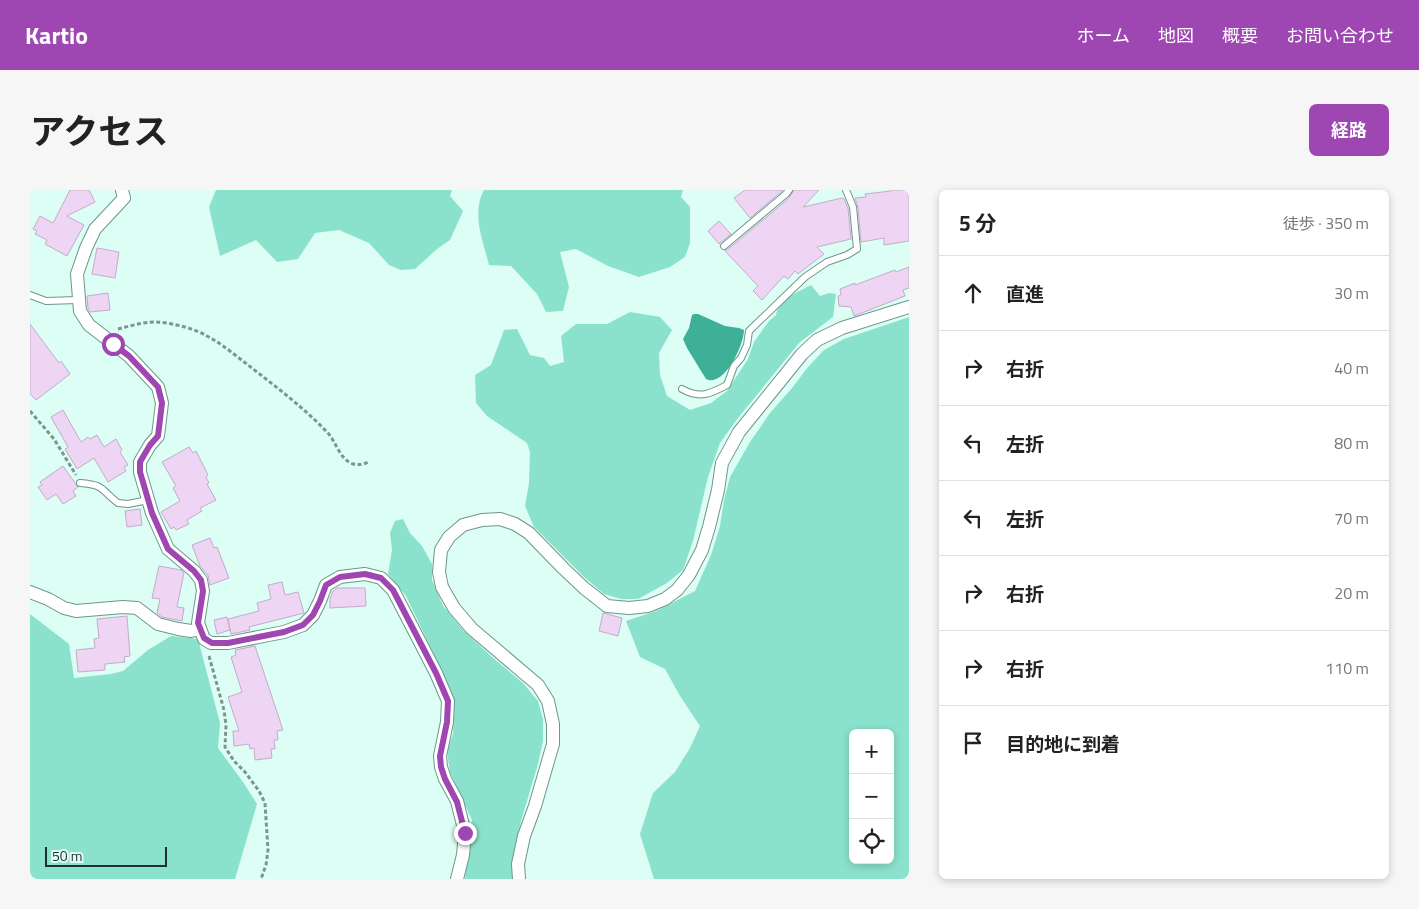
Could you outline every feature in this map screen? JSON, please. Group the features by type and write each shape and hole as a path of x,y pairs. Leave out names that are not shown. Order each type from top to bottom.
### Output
{"street":[{"path":"122,190 124,198 95,228 86,248 77,274 78,300 80,311 89,325 129,356 158,387 162,403 158,436 140,462 140,472 152,513 168,549 194,571 201,580 203,591 198,623 202,634"},
{"path":"519,879 518,864 524,836 548,764 553,744 553,724 548,701 538,685 472,629 454,608 442,587 439,572 442,550 449,537 463,525 482,520 500,520 515,524 529,533 563,568 607,606 629,608 648,606 665,599 677,590 702,550 718,490 722,463 739,432 802,354 817,340 842,328 909,307"},
{"path":"30,592 76,612 109,608 137,608 158,624 202,634 212,643 228,643 284,632 303,625 313,615 326,585 340,577 365,574 381,578 393,590 436,673 448,701 447,722 440,756 441,767 457,802 465,833 463,855 457,879"}],"lane":[{"path":"724,246 789,190"},
{"path":"682,389 691,394 709,394 727,385 734,366 741,358 747,345 749,331 805,277 827,262 847,255 857,249 853,207 846,190"},
{"path":"30,295 46,300 78,300"},
{"path":"80,483 101,486 118,503 128,504 148,500"}],"path":[{"path":"101,334 154,322 190,329 207,336 274,385 321,426 331,435 336,447 344,458 352,464 364,465 368,462"},
{"path":"30,411 54,439 80,483"},
{"path":"202,634 224,710 226,724 225,747 259,791 265,803 268,850 266,865 261,879"}],"shaded area":[{"path":"216,190 452,190 450,196 463,211 450,240 415,269 401,270 389,265 369,243 339,230 315,233 298,259 277,262 256,240 220,256 209,207"},
{"path":"484,190 683,190 681,197 690,207 690,243 685,257 670,267 639,277 608,266 576,249 560,252 569,287 563,311 546,312 537,294 511,266 489,265 478,218 478,208"},
{"path":"811,285 820,296 829,293 836,294 833,317 800,342 720,443 708,477 693,541 683,570 667,583 638,599 621,599 604,594 584,577 534,527 525,506 529,483 530,452 527,443 487,416 476,403 475,375 491,365 504,330 517,329 530,355 544,358 550,366 564,362 561,336 576,324 607,324 630,312 660,317 672,330 659,353 660,375 667,396 690,410 711,403 727,391 748,359 754,342 769,321 776,315 781,305 785,300"},
{"path":"694,314 725,326 744,330 741,345 732,364 720,377 713,380 706,379 683,339"},
{"path":"909,317 909,879 654,879 640,834 653,793 675,772 690,748 700,726 665,669 640,657 626,621 656,611 695,591 711,555 720,526 730,477 750,442 770,413 824,350 844,339"},
{"path":"403,519 410,533 422,546 432,564 432,580 443,606 464,631 523,683 538,701 543,719 543,741 521,821 512,864 513,879 465,879 467,847 472,820 450,772 447,751 453,734 454,708 450,688 406,596 388,574 392,550 390,533 395,521"},
{"path":"30,614 69,644 74,678 123,671 148,650 171,636 198,639 220,723 218,748 257,804 235,879 30,879"}],"building":[{"path":"70,190 89,190 95,202 67,216 84,225 67,256 45,244 47,240 35,234 37,231 33,229 40,216 53,223"},
{"path":"745,190 783,190 750,218 734,198"},
{"path":"794,190 819,190 803,207 844,199 848,208 851,239 817,247 824,254 798,274 795,271 788,279 784,276 762,300 753,291 758,286 725,251 789,198"},
{"path":"891,190 907,190 909,197 909,241 884,245 884,238 861,242 858,207 855,198 866,197 865,194"},
{"path":"719,221 731,234 719,244 708,231"},
{"path":"97,248 119,252 115,278 92,274"},
{"path":"909,267 909,288 903,290 905,296 854,316 851,307 839,306 838,296 841,295 840,289"},
{"path":"108,293 110,310 90,312 87,296"},
{"path":"30,324 59,363 61,361 70,374 36,400 30,394"},
{"path":"63,410 81,442 88,437 90,439 97,435 104,447 116,439 122,450 120,452 128,465 124,467 126,471 108,482 94,458 77,469 65,449 68,447 51,417"},
{"path":"189,447 193,453 196,451 208,475 206,477 209,483 207,484 216,500 200,508 202,511 187,520 189,524 176,530 174,527 171,529 161,512 180,501 173,488 176,486 162,462"},
{"path":"63,466 78,487 73,491 76,496 63,504 56,494 47,500 38,487 42,485 40,482"},
{"path":"140,509 142,525 127,527 125,511"},
{"path":"210,538 214,548 217,547 229,578 210,585 208,575 200,566 192,545"},
{"path":"159,566 181,570 184,573 177,607 184,608 182,621 162,617 157,613 160,599 152,598"},
{"path":"282,582 285,595 298,592 304,613 249,627 250,630 231,634 228,619 259,611 257,603 271,599 268,585"},
{"path":"337,588 365,588 366,606 330,608 330,599 333,591"},
{"path":"603,613 622,618 618,636 599,631"},
{"path":"127,616 130,656 124,657 125,662 105,664 105,670 78,672 76,650 95,648 94,639 99,638 97,619"},
{"path":"227,617 230,630 217,634 214,620"},
{"path":"255,646 283,730 277,731 278,740 274,740 275,749 271,749 272,758 255,760 254,748 250,749 249,744 234,746 233,731 239,731 228,697 242,692 231,657 236,655 235,650"}],"route":[{"path":"113,344 129,356 158,387 162,403 158,436 140,462 140,472 152,513 168,549 194,571 203,585 198,623 204,638 212,643 228,643 284,632 303,625 313,615 326,585 340,577 365,574 381,578 393,590 436,673 448,701 447,722 440,756 441,767 457,802 465,833"}]}
